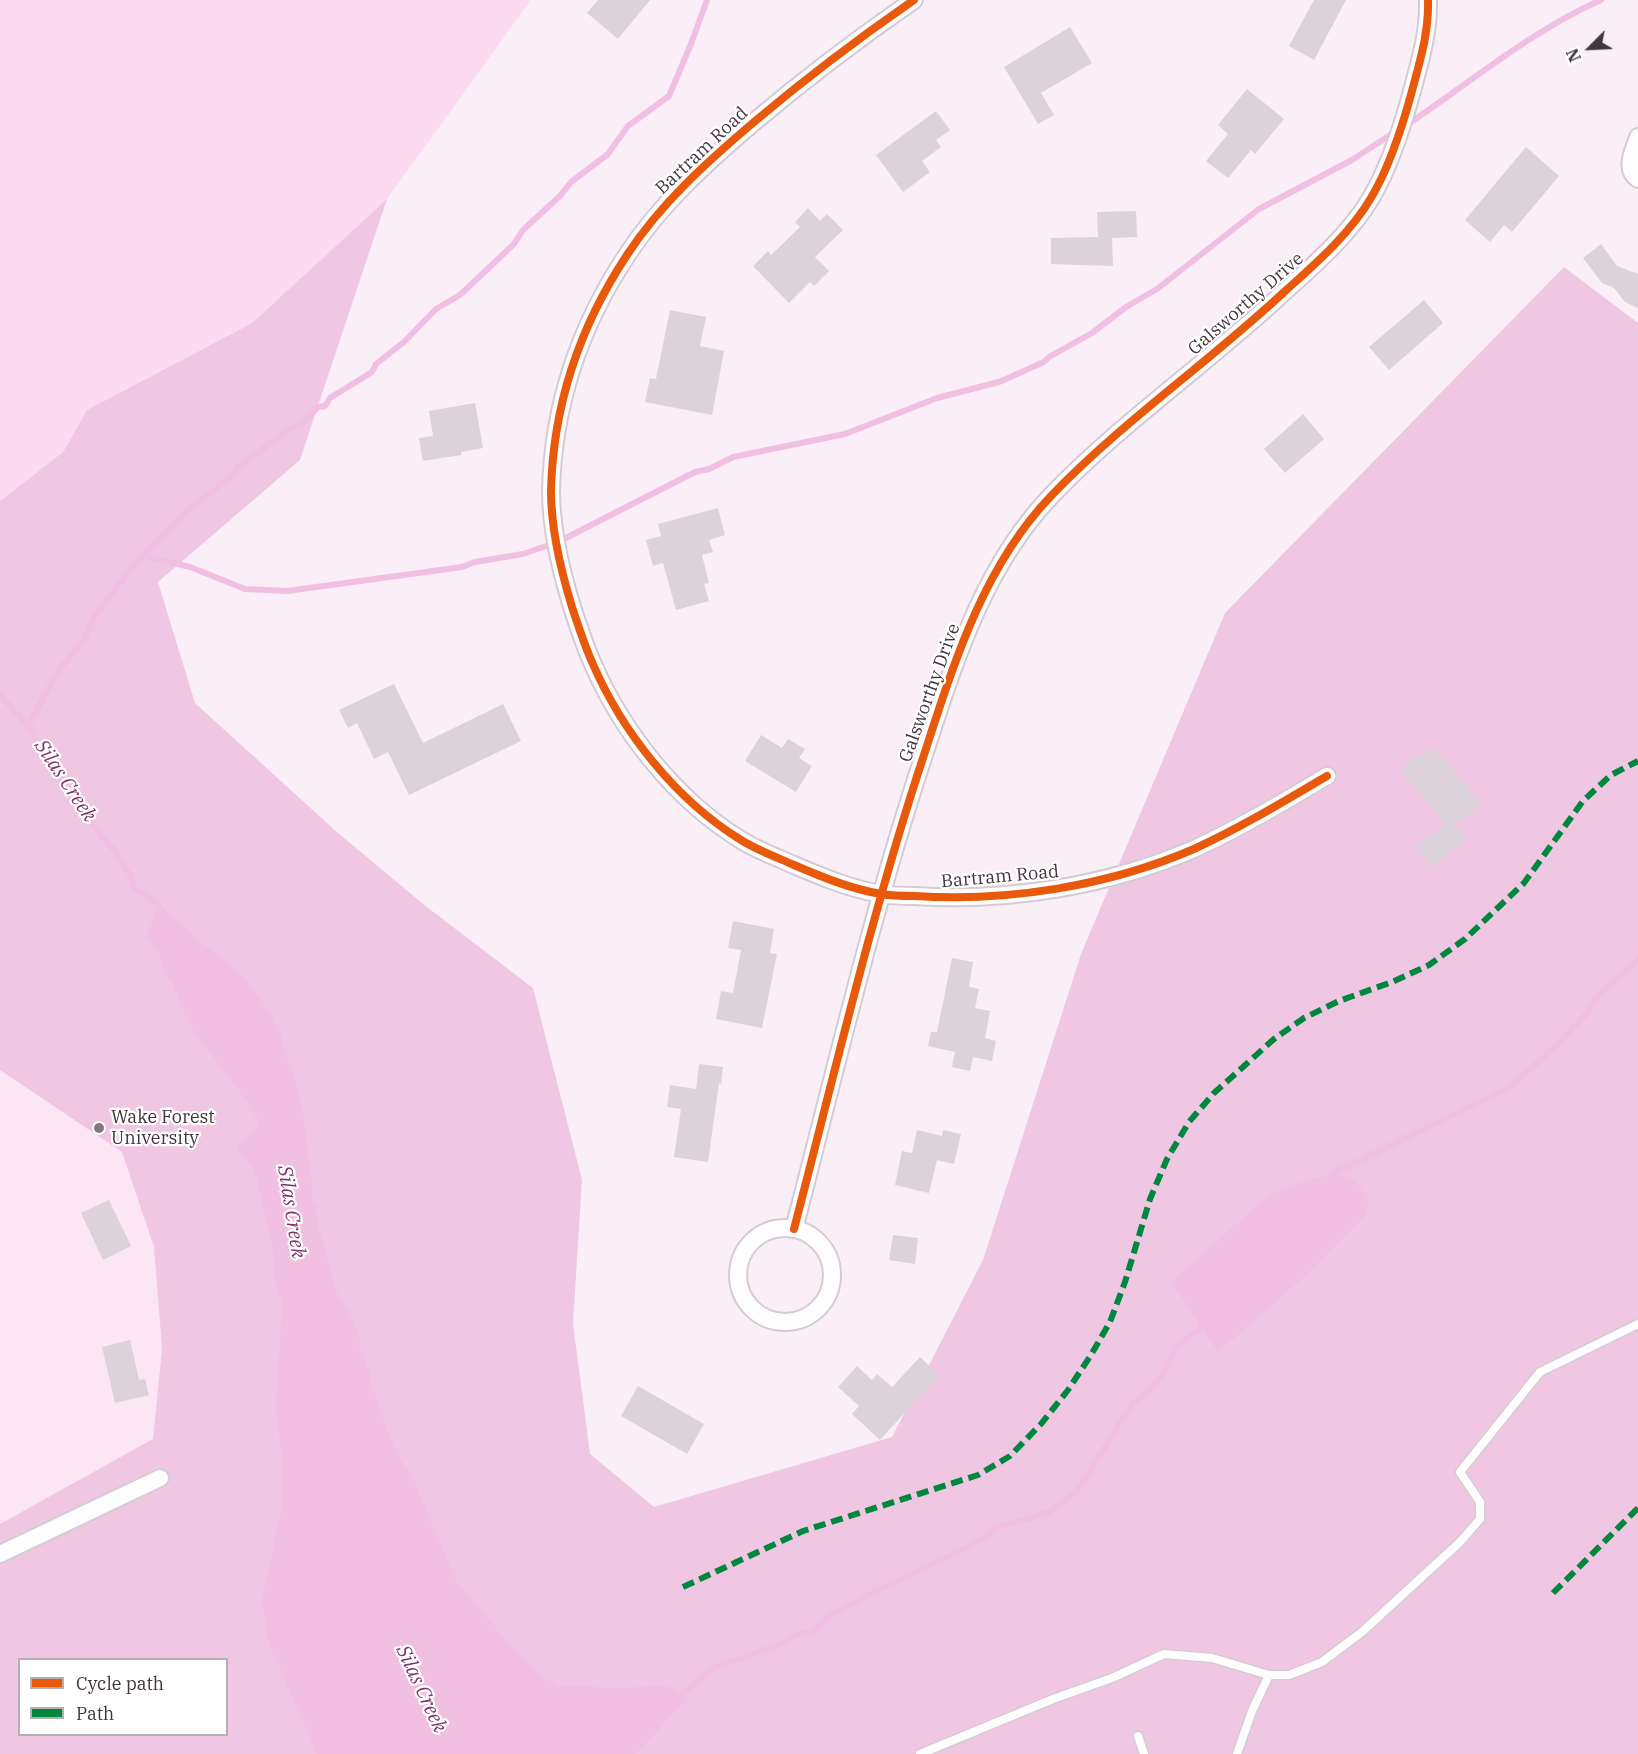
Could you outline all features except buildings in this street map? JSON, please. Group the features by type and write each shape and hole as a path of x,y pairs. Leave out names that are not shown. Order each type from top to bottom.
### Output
{"street":[{"name":"Bartram Road","path":"914,0 771,108 719,152 651,220 618,269 577,349 564,391 555,443 551,495 564,580 591,661 610,700 655,763 713,820 744,841 826,879 882,894 938,898 974,897 1050,889 1115,876 1193,849 1327,776"},
{"name":"Galsworthy Drive","path":"794,1229 899,828 943,695 968,629 990,582 1007,551 1051,496 1085,464 1263,312 1327,253 1356,219 1371,198 1386,167 1405,117 1425,40 1428,0"},
{"path":"1638,137 1630,163 1634,177 1638,179"},
{"path":"794,1229 808,1234 823,1248 832,1267 832,1282 828,1296 814,1312 795,1321 781,1322 755,1311 746,1300 739,1279 739,1268 747,1249 763,1234 773,1230 794,1229"},
{"path":"0,1554 160,1478"}],"lane":[{"path":"920,1754 1053,1699 1112,1678 1164,1654 1212,1658 1269,1675 1288,1675 1322,1662 1362,1632 1460,1542 1480,1519 1480,1502 1460,1472 1540,1372 1638,1324"},
{"path":"1237,1754 1252,1712 1269,1675"},
{"path":"1138,1736 1144,1754"}],"shaded area":[{"path":"0,0 531,0 387,199 252,323 87,410 63,452 0,501"},
{"path":"387,199 300,460 158,582 195,703 337,832 423,904 533,988 582,1180 573,1323 590,1454 654,1507 892,1437 983,1260 1081,954 1225,613 1564,267 1638,323 1638,1754 0,1754 0,1524 153,1439 162,1348 154,1247 122,1152 0,1070 0,501 63,452 87,410 252,323"},
{"name":"Wake Forest University","path":"0,509 217,1468 22,1658 18,1658 18,1736 0,1754"}],"water":[{"path":"158,904 191,932 194,938 222,957 249,983 269,1012 282,1037 282,1045 293,1071 303,1112 312,1200 316,1206 317,1221 338,1296 350,1313 360,1340 359,1348 371,1373 370,1381 392,1442 410,1471 456,1580 512,1647 543,1678 560,1687 567,1685 607,1688 667,1686 688,1699 635,1754 317,1754 268,1641 262,1601 281,1512 283,1470 276,1407 282,1302 275,1282 273,1252 257,1178 253,1168 237,1149 259,1124 250,1105 193,1031 170,979 164,974 159,954 147,936"},
{"path":"1332,1174 1351,1178 1359,1185 1368,1202 1364,1216 1302,1279 1218,1352 1171,1282 1262,1201 1282,1188"}],"waterway":[{"path":"28,726 58,671 84,640 95,616 135,564 188,510 233,475 238,467 290,429 303,423 318,407 325,406 330,398 372,372 376,364 404,342 436,309 460,295 514,244 523,230 561,195 571,182 608,154 628,126 669,96 707,0"},
{"path":"1405,126 1524,43 1601,0"},
{"path":"145,556 190,567 245,589 287,591 462,567 475,562 523,554 558,542 695,472 709,469 733,457 845,434 937,398 999,382 1044,362 1157,289 1259,209 1352,160 1396,131"},
{"name":"Silas Creek","path":"0,695 28,726 39,746 101,836 115,851 130,875 134,888 158,904 161,910"},
{"path":"1331,1180 1332,1174 1511,1086 1555,1047 1586,1014 1600,993 1638,960"},
{"path":"677,1698 715,1667 773,1647 798,1634 812,1632 828,1617 871,1593 967,1548 985,1538 996,1528 1050,1512 1078,1490 1132,1404 1153,1387 1165,1370 1176,1346 1202,1328 1205,1323"}],"marked path":[{"path":"683,1587 803,1531 978,1475 1010,1456 1041,1424 1068,1390 1110,1322 1125,1282 1150,1199 1167,1159 1189,1122 1214,1093 1274,1039 1304,1018 1339,1001 1392,982 1429,965 1465,939 1524,883 1583,801 1611,775 1638,761"},
{"path":"1553,1593 1638,1508"}],"cycle path":[{"path":"914,0 793,90 736,137 686,184 640,236 627,255 610,282 583,338 572,368 557,428 551,505 557,550 572,607 604,688 635,739 653,762 673,785 717,824 754,847 826,878 885,895 950,897 1021,894 1057,889 1127,873 1161,862 1211,841 1327,776"},
{"path":"794,1229 855,992 904,816 958,654 988,586 1006,554 1051,496 1107,443 1225,344 1307,271 1331,249 1362,212 1384,173 1404,119 1423,46 1428,0"}],"place":[{"name":"Wake Forest University","path":"99,1128"}]}
